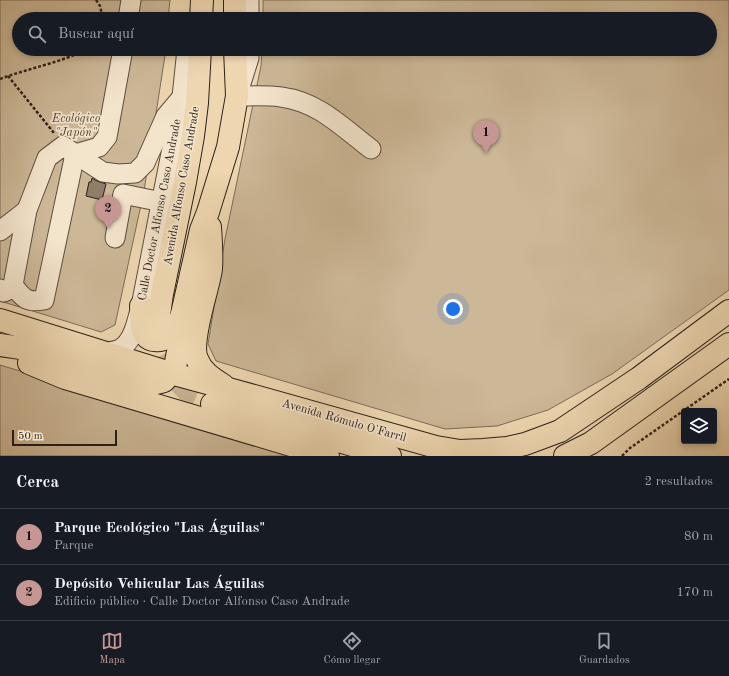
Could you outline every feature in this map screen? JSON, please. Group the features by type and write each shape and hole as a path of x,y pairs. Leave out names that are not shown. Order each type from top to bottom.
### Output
{"main road":[{"path":"201,12 202,0"},
{"path":"235,0 235,12"},
{"name":"Avenida Alfonso Caso Andrade","path":"158,322 162,294 185,182 194,129 200,56"},
{"name":"Avenida Alfonso Caso Andrade","path":"182,314 201,230 228,147 237,96 235,56"},
{"path":"208,212 211,241 210,270 196,342 196,358 202,369 210,377 229,388"},
{"path":"141,306 145,334 150,339 155,340 167,338 174,332 182,314"},
{"name":"Avenida Rómulo O'Farril","path":"0,320 170,373 229,388 436,447 460,451 507,448 525,444 560,431 639,378 729,311"},
{"path":"0,346 27,349 110,376 138,383 152,384 164,381 175,367 181,336 182,314"},
{"path":"565,456 591,443 729,344"},
{"path":"0,346 22,359 65,378 328,456"},
{"path":"212,404 390,456"}],"street":[{"path":"129,12 131,0"},
{"path":"191,12 192,0"},
{"path":"249,0 249,12"},
{"path":"69,150 44,300 32,302 6,287 27,210 47,158 69,150 99,147 107,137 122,56"},
{"name":"Calle Doctor Alfonso Caso Andrade","path":"104,353 119,349 127,343 133,332 141,306 182,97 186,56"},
{"path":"249,56 237,96 280,97 303,102 321,110 371,149"},
{"path":"69,150 103,172 118,174 135,173 145,163 166,116 182,97"},
{"path":"115,238 123,194 162,202"},
{"path":"0,230 27,210"}],"path":[{"path":"96,0 100,6 101,12"},
{"path":"0,79 27,69 54,63 70,56"},
{"path":"8,76 69,150"},
{"path":"622,456 630,448 729,379"}],"green space":[{"name":"Ecológico \"Japón\"","path":"0,0 170,0 169,12 12,12 12,56 165,56 144,191 115,325 101,332 0,301"},
{"path":"263,0 729,0 729,290 612,374 548,410 497,426 445,429 216,361 208,344 225,239 261,66 262,56 717,56 717,12 263,12"},
{"path":"0,365 306,456 0,456"}],"building":[{"path":"92,178 106,184 102,200 86,196 89,182 91,182"}],"tunnel":[{"path":"158,322 162,353 168,365 181,384 191,395 212,404"}],"place":[{"name":"Parque Ecológico \"Las Águilas\"","path":"486,153"},
{"name":"Depósito Vehicular Las Águilas","path":"108,229"}]}
